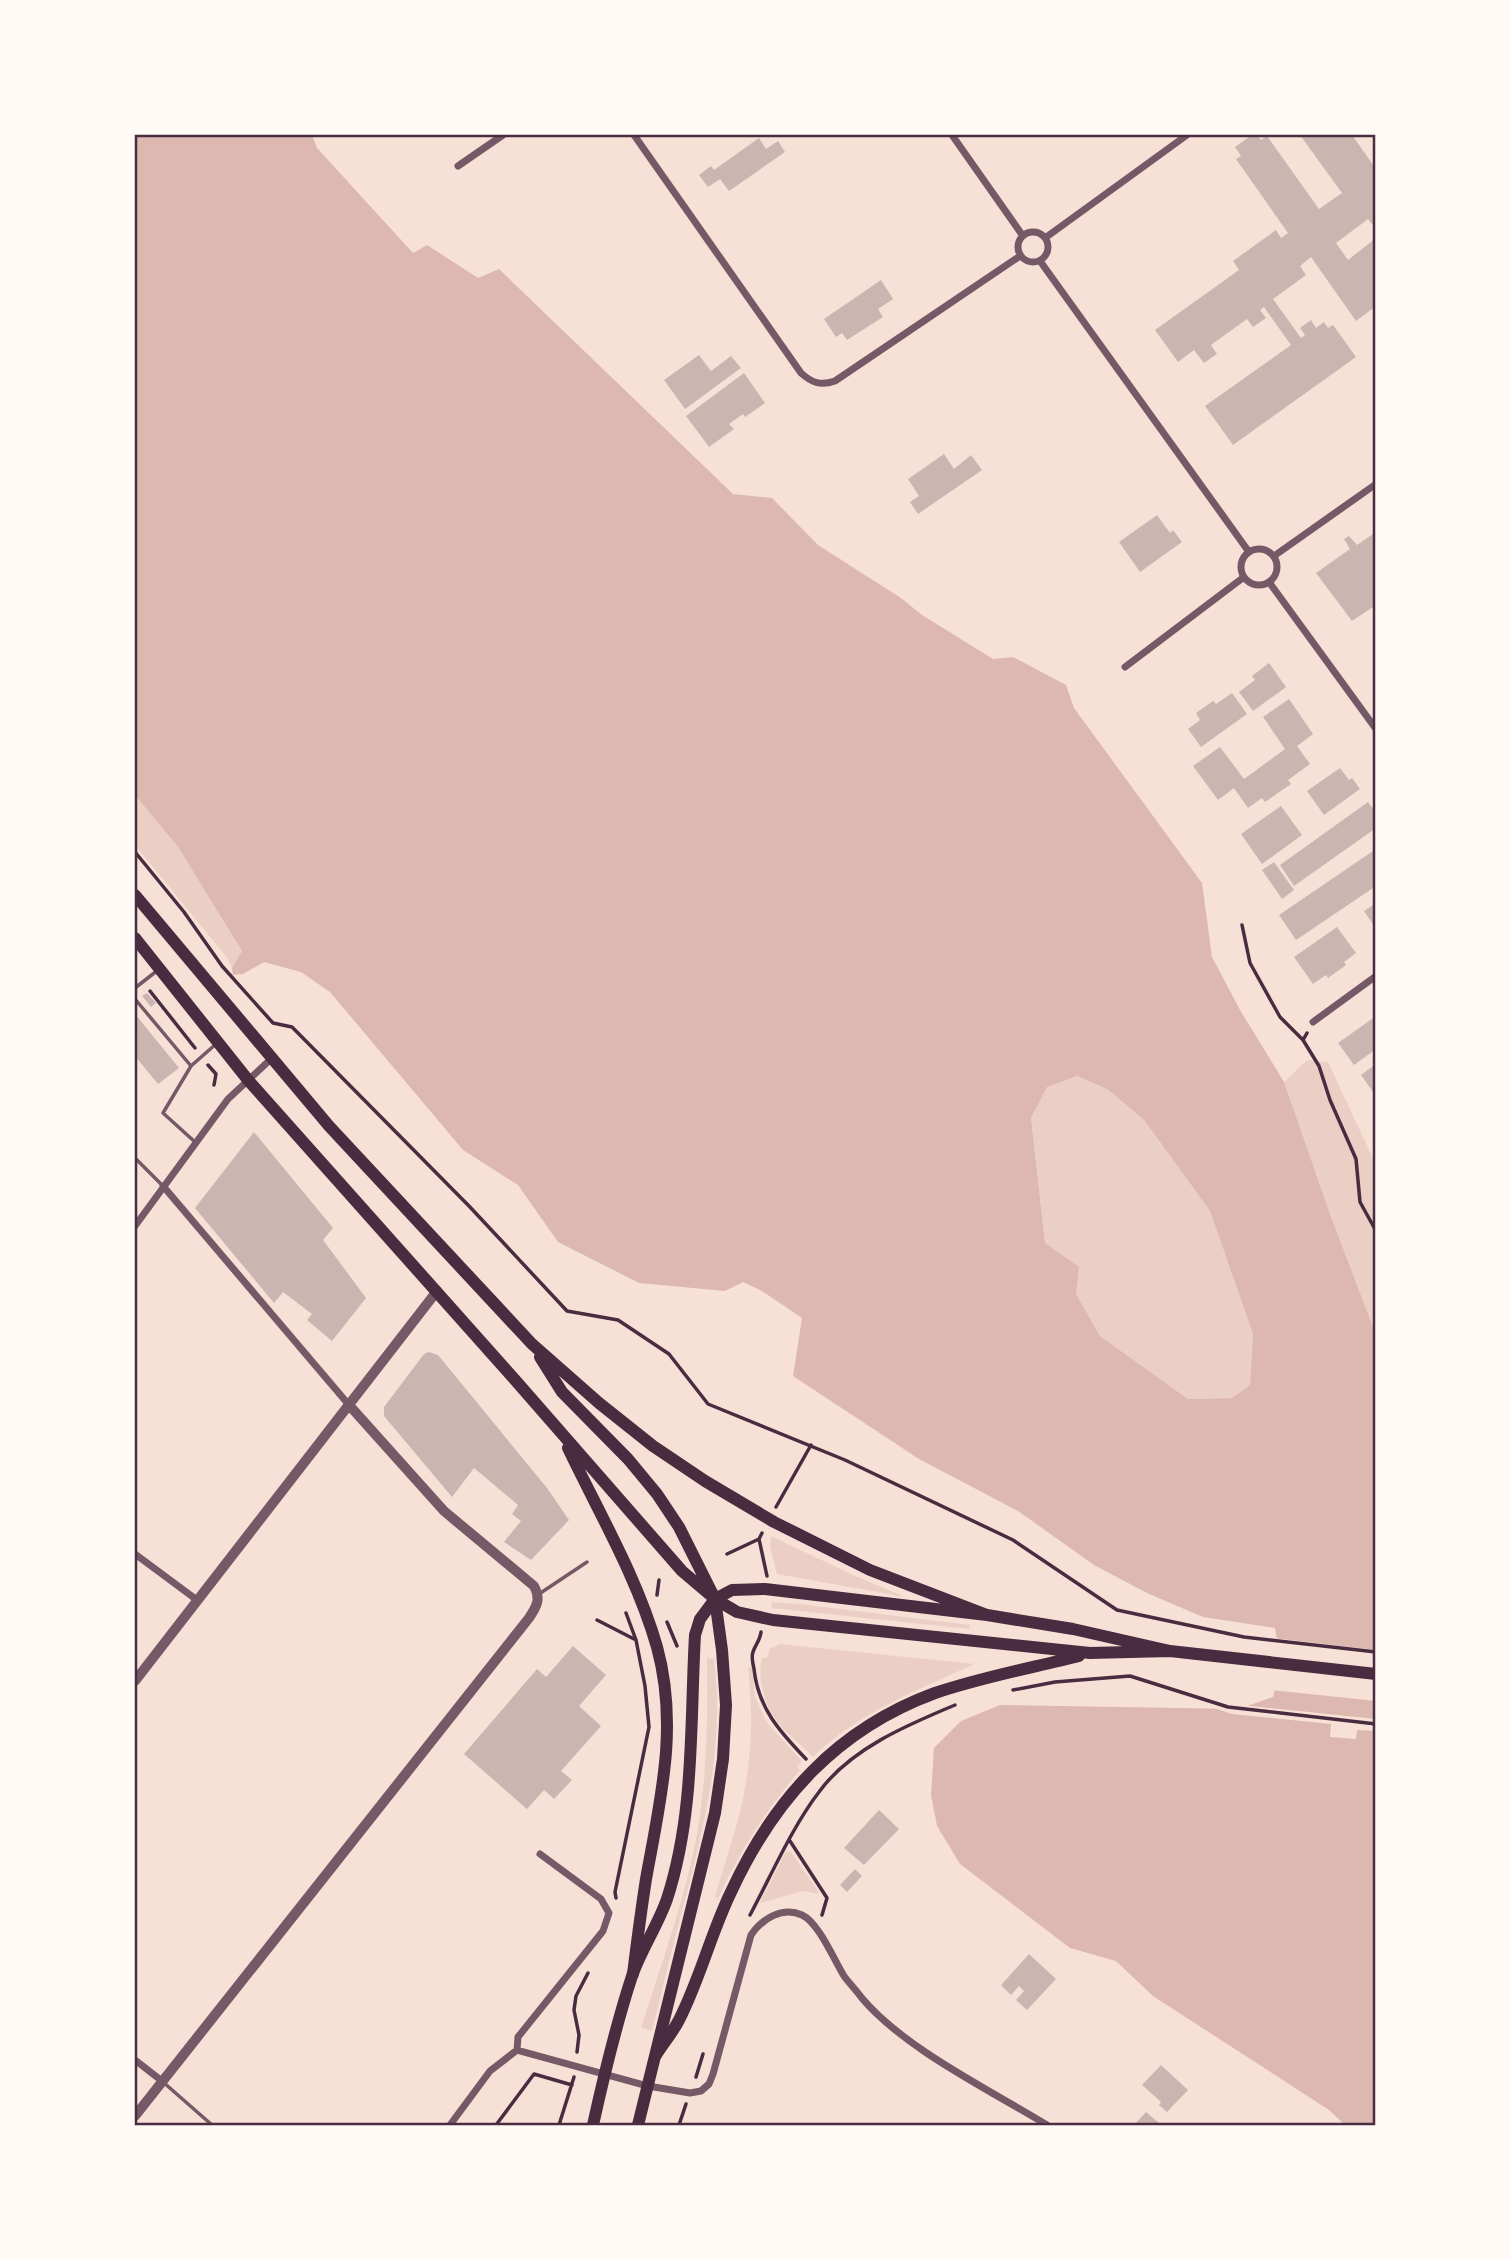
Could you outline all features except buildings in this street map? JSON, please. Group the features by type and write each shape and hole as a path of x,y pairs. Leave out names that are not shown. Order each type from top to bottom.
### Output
{"main road":[{"path":"135,895 329,1126 532,1344 608,1411 653,1446 714,1487 815,1544 870,1570 987,1615"},
{"path":"135,937 248,1080 682,1571 715,1599 737,1612 773,1620 1090,1654 1170,1651"},
{"path":"532,1344 562,1392 628,1459 680,1527 715,1599 722,1650 726,1705 723,1759 715,1813 638,2125"},
{"path":"561,1433 632,1580 657,1649 665,1695 668,1738 665,1777 646,1880 633,1974"},
{"path":"593,2125 604,2073 633,1974 667,1899 682,1833 691,1770 695,1635 700,1619 715,1599 732,1590 752,1588 987,1615 1073,1629 1170,1651 1376,1674"},
{"path":"656,2055 678,2022 740,1872 782,1805 814,1768 863,1728 934,1694 1090,1654"}],"street":[{"path":"458,166 503,135"},
{"path":"634,135 801,373 819,384 835,380 1020,256"},
{"path":"952,135 1023,236"},
{"path":"1045,238 1187,135"},
{"path":"1033,232 1045,238 1048,251 1040,261 1028,262 1020,256 1019,242 1023,236 1033,232"},
{"path":"1040,261 1249,552"},
{"path":"1274,556 1376,484"},
{"path":"1262,549 1274,556 1277,570 1269,582 1256,584 1244,577 1241,564 1249,552 1262,549"},
{"path":"1125,667 1244,577"},
{"path":"1269,582 1376,729"},
{"path":"1313,1022 1376,976"},
{"path":"135,1226 228,1099 271,1059"},
{"path":"135,2116 529,1618 539,1601 534,1586 444,1511 349,1405 163,1186"},
{"path":"135,1681 437,1291"},
{"path":"135,1554 197,1600"},
{"path":"450,2125 491,2071 517,2050 518,2036 603,1931 609,1913 601,1899 540,1854"},
{"path":"517,2050 648,2086 690,2094 701,2091 709,2084 713,2074 747,1945 758,1925 780,1913 792,1912 811,1921 846,1978 869,2006 906,2038 1047,2125"},
{"path":"135,2060 162,2081"}],"lane":[{"path":"135,988 161,969"},
{"path":"135,999 191,1066"},
{"path":"195,1142 163,1113 191,1066 217,1044"},
{"path":"135,1158 163,1186"},
{"path":"538,1594 587,1562"},
{"path":"162,2081 212,2125"}],"path":[{"path":"135,852 184,912 222,966 272,1023 292,1027 469,1206 567,1311 618,1320 669,1353 708,1404 845,1460 1013,1540 1117,1611 1272,1640 1376,1652"},
{"path":"1242,925 1251,963 1280,1017 1303,1040 1319,1066 1330,1100 1356,1159 1360,1202 1376,1231"},
{"path":"141,984 155,996 216,1074 214,1085"},
{"path":"1303,1040 1313,1022"},
{"path":"727,1554 759,1539"},
{"path":"659,1580 659,1601"},
{"path":"617,1902 615,1892 649,1727 645,1686 636,1640 626,1613"},
{"path":"597,1620 636,1640"},
{"path":"760,1641 752,1653 755,1682 765,1711 783,1736 807,1760"},
{"path":"1002,1691 1055,1682 1130,1676 1228,1707 1376,1724"},
{"path":"747,1920 819,1791 847,1764 898,1731 961,1702"},
{"path":"790,1841 827,1898 818,1932"},
{"path":"559,2125 578,2066 579,2035 573,2010 576,1996 589,1970"},
{"path":"679,2125 705,2048"},
{"path":"496,2125 534,2074 572,2085"}],"shaded area":[{"path":"135,135 312,135 317,148 413,253 427,245 478,278 499,269 733,494 772,498 818,545 901,598 922,615 993,659 1013,657 1066,685 1074,708 1202,883 1212,957 1240,1010 1284,1082 1376,1335 1376,2125 1345,2125 1329,2110 1153,1996 1116,1961 1070,1948 960,1864 937,1826 931,1795 934,1748 961,1721 1000,1705 1239,1709 1273,1697 1281,1663 1275,1628 1203,1617 1147,1593 1094,1565 1018,1511 919,1459 793,1376 802,1318 762,1291 743,1282 725,1291 639,1283 558,1242 518,1185 463,1150 330,992 301,972 264,962 243,974 233,975 232,968 242,951 178,847 135,795","holes":["1077,1076 1107,1089 1144,1120 1210,1211 1253,1334 1250,1385 1232,1398 1188,1399 1100,1336 1076,1294 1079,1267 1045,1243 1031,1118 1047,1087"]},
{"path":"135,795 178,847 242,951 232,968 228,959 135,845"},
{"path":"1307,1060 1328,1062 1376,1165 1376,1335 1284,1082"},
{"path":"1077,1076 1107,1089 1144,1120 1210,1211 1253,1334 1250,1385 1232,1398 1188,1399 1100,1336 1076,1294 1078,1267 1045,1243 1031,1118 1047,1086"},
{"path":"771,1536 905,1597 777,1574 770,1547"},
{"path":"772,1602 970,1625 969,1629 771,1608"},
{"path":"780,1644 975,1664 869,1715 813,1757 778,1722 764,1697 760,1672 762,1658 768,1657 769,1649"},
{"path":"707,1658 714,1659 717,1690 712,1779 701,1837 652,2031 641,2028 682,1898 698,1830 706,1756"},
{"path":"752,1667 755,1697 767,1723 802,1761 797,1767 800,1770 764,1816 744,1848 718,1899 715,1897 746,1782 751,1733 748,1668"},
{"path":"786,1851 791,1852 818,1891 817,1894 803,1891 760,1903"}],"pier":[{"path":"1273,1638 1376,1650 1376,1701 1271,1690 1278,1662"},
{"path":"1205,1705 1241,1705 1376,1719 1376,1731 1357,1730 1356,1739 1330,1737 1331,1724 1232,1714"}]}
